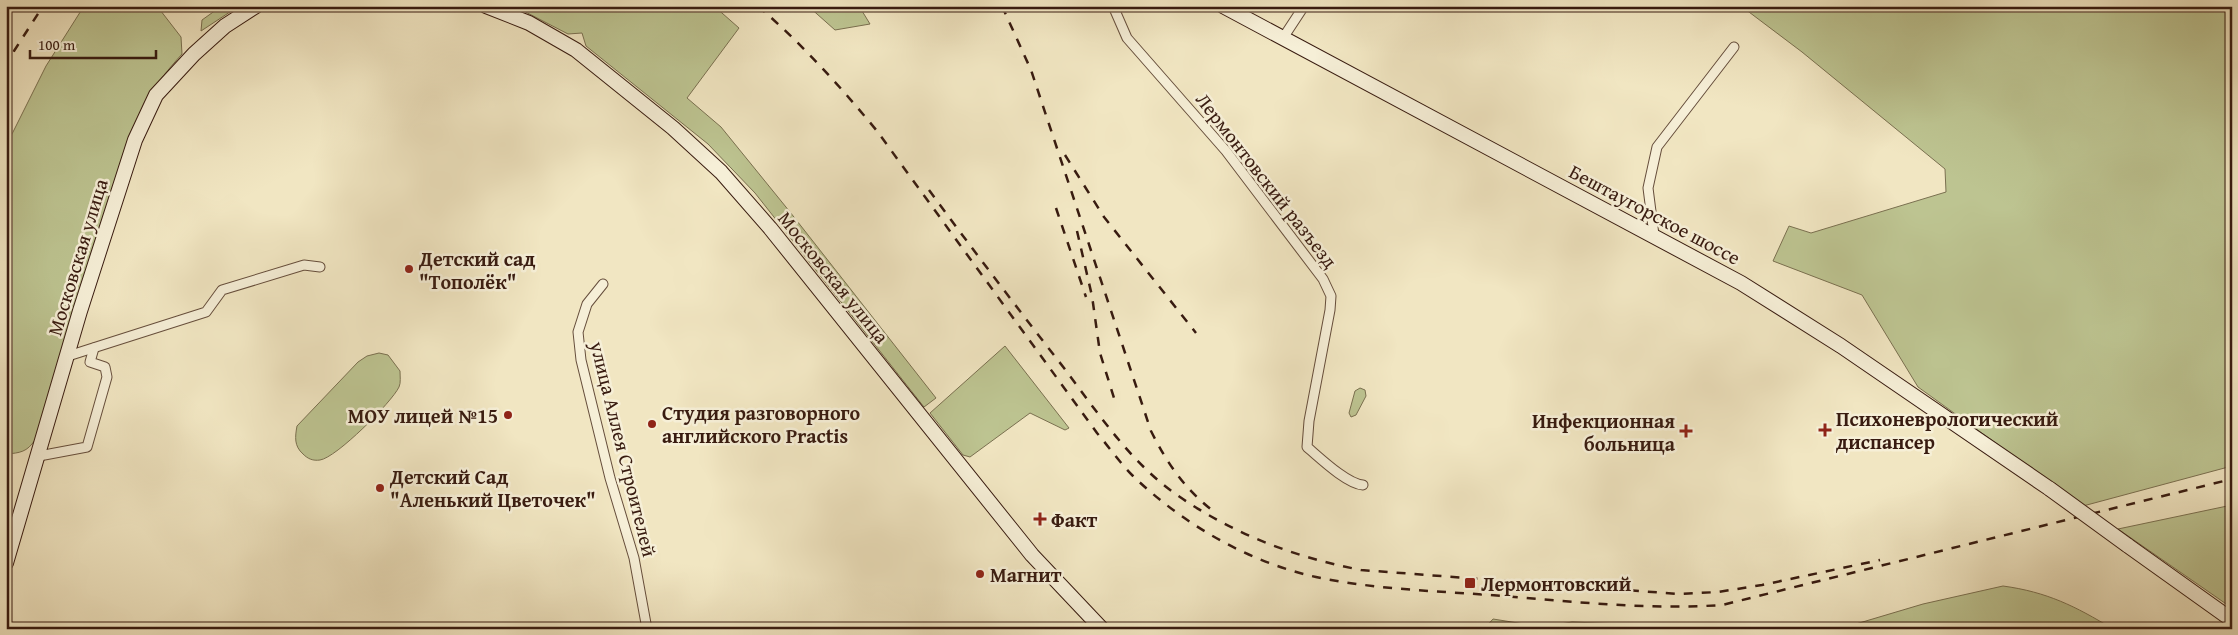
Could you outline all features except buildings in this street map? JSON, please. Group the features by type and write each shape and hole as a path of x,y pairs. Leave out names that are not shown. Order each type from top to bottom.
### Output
{"street":[{"name":"Московская улица","path":"6,563 135,140 156,95 194,54 225,26 256,6"},
{"name":"Московская улица","path":"486,6 529,24 576,50 673,128 728,180 770,228 1032,556 1102,629"},
{"name":"Лермонтовский разъезд","path":"1113,6 1127,38 1226,151 1323,278 1331,296 1330,310 1307,447 1356,485 1363,485"},
{"name":"Бештаугорское шоссе","path":"1222,6 1741,283 1841,346 2050,489 2232,620"},
{"path":"1283,38 1304,6"},
{"path":"1654,235 1648,188 1657,147 1734,47"},
{"path":"68,356 206,312 222,290 304,265 320,267"},
{"name":"улица Аллея Строителей","path":"603,284 587,304 578,332 581,360 610,478 634,558 647,629"},
{"path":"39,456 87,447 107,377 105,367 90,362 94,348"}],"green space":[{"path":"84,6 157,6 181,37 182,54 150,94 128,140 35,440 23,451 6,454 6,146 46,66"},
{"path":"218,6 239,6 201,31 202,20 216,10"},
{"path":"514,6 714,6 739,28 687,98 721,127 936,398 924,407 755,193 708,144 586,46 582,33 568,34"},
{"path":"808,6 859,6 870,24 835,30"},
{"path":"1741,6 1822,6 1828,12 1831,6 2232,6 2232,466 2083,506 1918,387 1862,295 1773,261 1789,226 1811,233 1946,192 1945,169 1802,52"},
{"path":"1005,346 1069,428 1065,430 1030,413 970,457 963,455 930,413"},
{"path":"379,353 388,355 400,371 400,385 394,394 363,428 338,450 320,460 313,460 307,457 300,451 297,445 297,426 358,362 367,356"},
{"path":"1360,388 1365,390 1366,396 1356,415 1351,417 1349,413 1355,391"},
{"path":"2232,505 2232,608 2118,529"},
{"path":"2003,586 2033,592 2060,601 2086,613 2113,629 1839,629 1923,604"},
{"path":"1493,619 1543,627 1572,622 1647,625 1655,629 1484,629"}],"railway":[{"path":"6,68 14,51 43,6"},
{"path":"758,6 820,66 877,131 1097,433 1128,471 1152,494 1195,525 1241,551 1266,562 1316,577 1362,585 1409,590 1613,605 1667,607 1722,605 2232,479"},
{"path":"1002,6 1031,70 1151,431 1179,477 1196,496 1217,514"},
{"path":"1065,155 1104,217 1196,333"},
{"path":"929,190 1102,419 1144,468 1177,495 1198,509 1242,532 1288,551 1361,570 1679,594 1718,592 1762,585 1880,560"},
{"path":"1056,208 1086,297"},
{"path":"1077,231 1092,296 1100,353 1114,398"}],"place":[{"name":"Детский сад \"Тополёк\"","path":"409,269"},
{"name":"МОУ лицей №15","path":"508,415"},
{"name":"Студия разговорного английского Practis","path":"652,424"},
{"name":"Психоневрологический диспансер","path":"1825,430"},
{"name":"Инфекционная больница","path":"1686,431"},
{"name":"Детский Сад \"Аленький Цветочек\"","path":"380,488"},
{"name":"Факт","path":"1040,519"},
{"name":"Магнит","path":"980,574"},
{"name":"Лермонтовский","path":"1470,583"}]}
